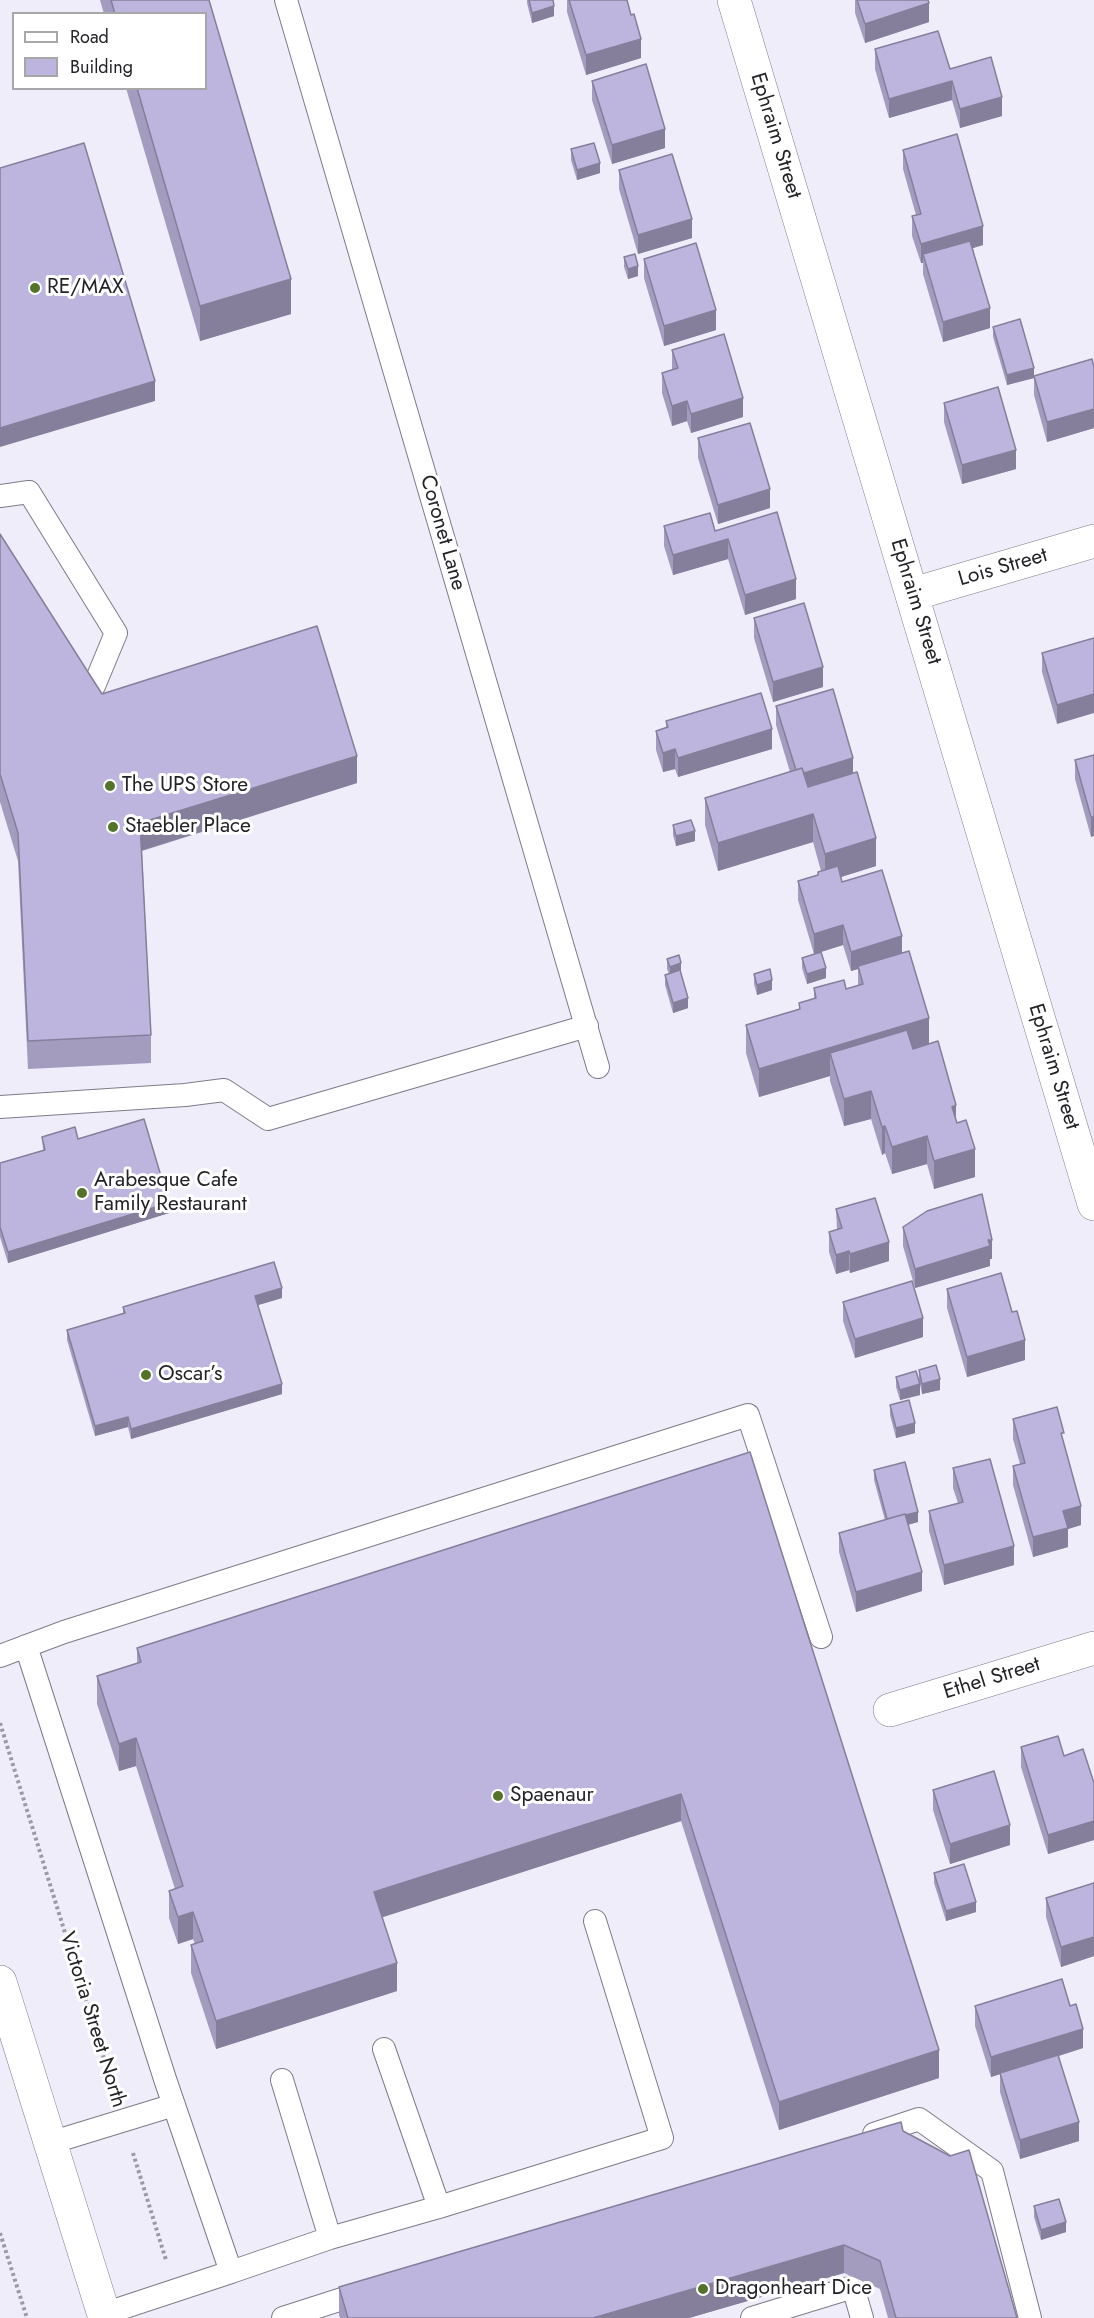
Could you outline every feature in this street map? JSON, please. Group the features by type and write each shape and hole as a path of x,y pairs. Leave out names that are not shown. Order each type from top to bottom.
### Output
{"street":[{"name":"Ephraim Street","path":"734,0 1094,1204"},
{"name":"Lois Street","path":"913,594 1094,542"},
{"name":"Ethel Street","path":"890,1710 1094,1648"},
{"path":"0,1982 104,2316"}],"lane":[{"name":"Coronet Lane","path":"286,0 598,1067"},
{"path":"0,496 29,492 116,633 93,686"},
{"path":"0,1107 184,1095 224,1090 268,1119 587,1026"},
{"path":"0,1656 64,1632 748,1415 820,1637"},
{"path":"26,1646 174,2105 231,2272"},
{"path":"104,2316 330,2238 662,2138 595,1921"},
{"path":"384,2049 439,2207"},
{"path":"282,2080 330,2238"},
{"path":"50,2143 174,2105"},
{"path":"851,2141 919,2120 992,2171 1030,2318"},
{"path":"283,2318 385,2286"},
{"path":"752,2318 853,2287 862,2318"}],"path":[{"name":"Victoria Street North","path":"0,1722 176,2290"},
{"path":"0,2234 27,2318"}],"building":[{"path":"111,0 209,0 291,279 200,306 138,90 207,90 207,12 114,12"},
{"path":"529,0 553,0 554,6 532,13"},
{"path":"569,0 627,0 631,15 634,14 641,39 586,55"},
{"path":"857,0 928,0 929,3 865,24"},
{"path":"938,31 950,69 991,57 1002,97 960,109 952,81 889,99 875,49"},
{"path":"646,64 665,129 612,145 592,81"},
{"path":"957,134 983,226 921,244 912,216 921,214 903,150"},
{"path":"84,143 155,381 0,428 0,168"},
{"path":"594,143 600,163 577,170 571,149"},
{"path":"672,154 692,219 638,235 619,170"},
{"path":"970,241 990,308 943,322 923,254"},
{"path":"696,243 716,310 664,326 644,259"},
{"path":"635,254 638,266 628,269 624,257"},
{"path":"1020,319 1034,368 1007,375 993,327"},
{"path":"724,334 743,398 691,414 687,401 672,406 662,373 678,368 672,350"},
{"path":"1092,359 1094,409 1047,422 1034,376"},
{"path":"998,387 1016,450 962,465 944,403"},
{"path":"750,423 770,489 718,505 698,438"},
{"path":"777,512 796,579 745,595 728,539 673,555 664,526 710,513 715,531"},
{"name":"Staebler Place","path":"0,534 102,694 317,626 357,756 140,823 151,1035 28,1041 18,833 0,774"},
{"path":"804,603 823,667 773,682 754,618"},
{"path":"1094,638 1094,694 1057,705 1042,653"},
{"path":"833,689 853,758 804,773 802,768 796,770 776,706"},
{"path":"761,693 772,729 678,758 675,749 663,753 656,731 668,727 666,721"},
{"path":"1094,755 1094,817 1091,817 1075,760"},
{"path":"802,768 808,787 857,772 876,838 825,854 813,814 718,843 705,798"},
{"path":"691,820 695,831 676,836 673,825"},
{"path":"838,866 842,882 882,870 902,936 851,952 843,925 814,934 798,881"},
{"path":"909,951 929,1018 759,1069 746,1025 800,1009 799,1003 816,998 814,988 844,980 846,989 863,984 858,966"},
{"path":"821,952 826,968 807,974 802,958"},
{"path":"679,955 681,963 670,967 667,959"},
{"path":"770,969 772,980 757,985 754,974"},
{"path":"680,970 688,998 673,1003 665,975"},
{"path":"907,1030 913,1049 938,1041 956,1105 952,1107 957,1123 966,1120 975,1149 934,1161 927,1136 892,1147 885,1126 882,1127 871,1091 844,1099 830,1053"},
{"name":"Arabesque Cafe Family Restaurant","path":"144,1119 169,1203 8,1252 0,1227 0,1163 45,1150 42,1137 75,1127 78,1139"},
{"path":"982,1194 992,1240 988,1240 990,1246 915,1269 903,1227 927,1211"},
{"path":"875,1198 889,1242 850,1254 849,1251 836,1255 829,1232 842,1228 836,1209"},
{"path":"274,1262 282,1288 255,1296 282,1384 131,1429 128,1417 95,1426 67,1330 125,1313 123,1307"},
{"path":"1001,1273 1012,1312 1017,1311 1025,1340 967,1357 947,1289"},
{"path":"912,1281 923,1318 855,1339 843,1302"},
{"path":"936,1365 940,1379 922,1384 919,1370"},
{"path":"916,1371 920,1384 900,1390 896,1377"},
{"path":"909,1400 915,1423 896,1428 890,1405"},
{"path":"1057,1407 1064,1433 1061,1433 1081,1506 1063,1511 1068,1528 1033,1537 1013,1466 1025,1463 1013,1419"},
{"name":"Spaenaur","path":"750,1452 939,2050 779,2102 681,1794 374,1892 397,1963 216,2021 191,1945 203,1941 193,1912 178,1917 169,1891 183,1886 136,1738 119,1744 97,1676 141,1662 137,1648"},
{"path":"990,1459 1014,1546 944,1565 929,1511 963,1502 953,1468"},
{"path":"905,1462 918,1512 887,1519 874,1470"},
{"path":"905,1514 922,1572 856,1592 839,1533"},
{"path":"1058,1736 1064,1756 1083,1749 1094,1783 1094,1821 1048,1835 1021,1747"},
{"path":"994,1771 1010,1825 950,1844 933,1790"},
{"path":"964,1864 976,1902 946,1911 934,1873"},
{"path":"1094,1883 1094,1937 1061,1947 1046,1898"},
{"path":"1062,1979 1070,2006 1076,2004 1083,2029 991,2057 975,2006"},
{"path":"1058,2055 1079,2122 1020,2140 1000,2073"},
{"path":"901,2122 903,2131 950,2156 969,2150 1017,2318 896,2318 880,2261 844,2245 593,2318 348,2318 339,2287"},
{"path":"1059,2199 1066,2222 1041,2230 1034,2206"}],"place":[{"name":"RE/MAX","path":"35,288"},
{"name":"The UPS Store","path":"110,786"},
{"name":"Staebler Place","path":"113,827"},
{"name":"Arabesque Cafe Family Restaurant","path":"82,1193"},
{"name":"Oscar’s","path":"146,1375"},
{"name":"Spaenaur","path":"498,1796"},
{"name":"Dragonheart Dice","path":"703,2289"}]}
